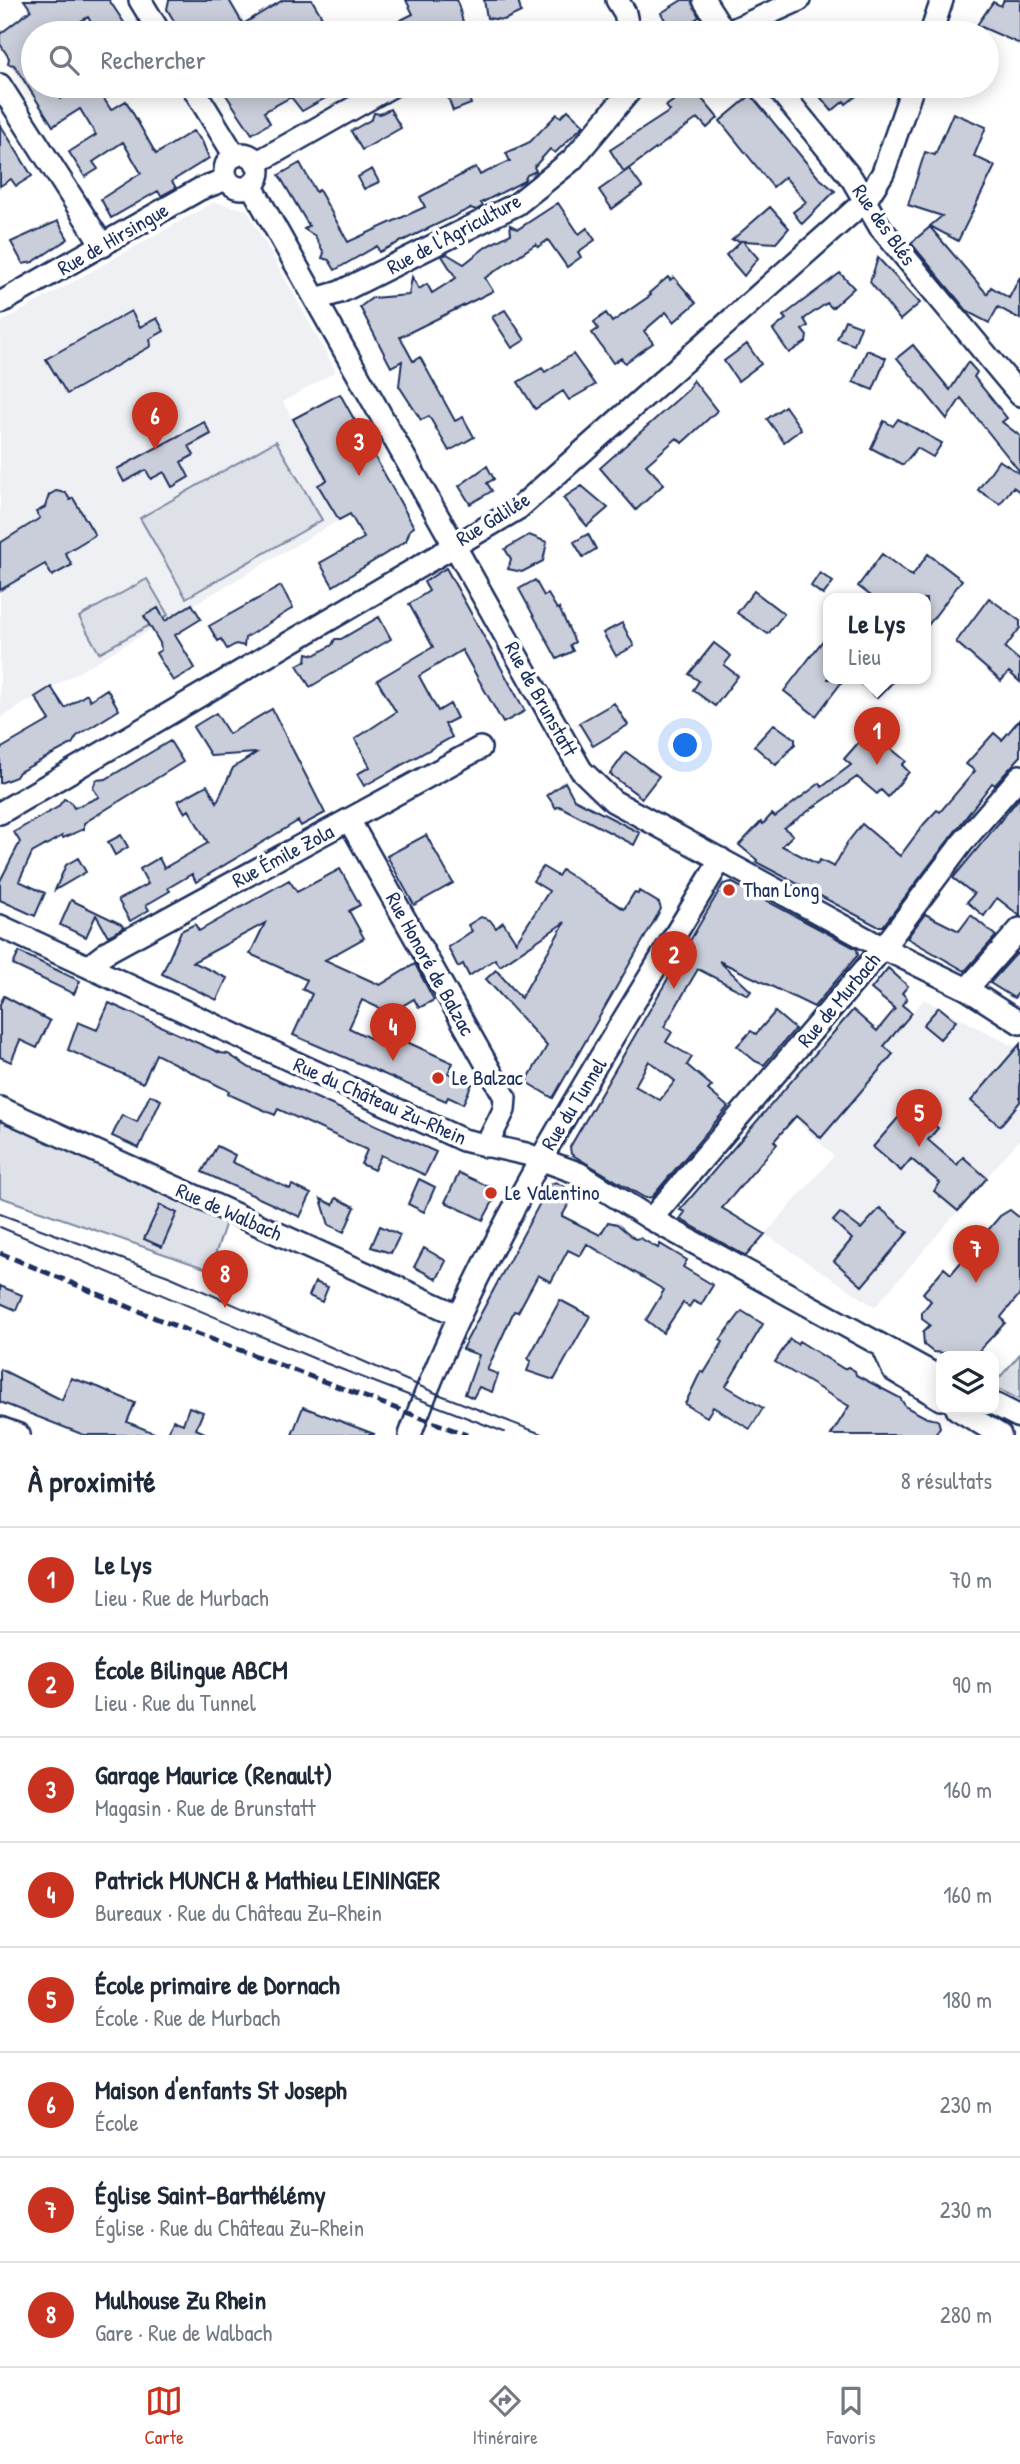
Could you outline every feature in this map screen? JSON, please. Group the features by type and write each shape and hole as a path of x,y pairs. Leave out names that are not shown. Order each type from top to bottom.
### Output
{"street":[{"path":"140,0 153,21"},
{"path":"617,0 627,21"},
{"path":"704,0 720,21"},
{"path":"754,21 799,0"},
{"path":"935,21 942,0"},
{"path":"0,86 103,246"},
{"path":"199,98 235,156"},
{"path":"256,163 371,98"},
{"name":"Rue de l'Agriculture","path":"316,299 341,292 517,204 572,160 625,98"},
{"name":"Rue des Blés","path":"785,98 866,200 880,227 1020,395"},
{"name":"Rue Galilée","path":"0,813 519,508 866,200 883,173 909,98"},
{"path":"245,155 256,163 258,177 251,185 236,186 228,179 226,169 235,156 245,155"},
{"name":"Rue de Hirsingue","path":"0,303 200,189 228,179"},
{"name":"Rue de Brunstatt","path":"251,185 581,770 613,801 883,948 967,989 1020,1023"},
{"name":"Rue Émile Zola","path":"89,967 110,950 480,748"},
{"name":"Rue de Murbach","path":"652,1219 883,948 963,842 1020,776"},
{"name":"Rue Honoré de Balzac","path":"349,820 505,1097 504,1110 486,1146"},
{"name":"Rue du Tunnel","path":"410,1435 458,1315 541,1158 721,859"},
{"name":"Rue du Château Zu-Rhein","path":"0,926 434,1126 486,1146 541,1158 578,1173 652,1219 884,1349 936,1375"},
{"path":"967,989 1020,929"},
{"name":"Rue de Walbach","path":"0,1108 458,1315"},
{"path":"884,1349 893,1370 936,1396"},
{"path":"999,1406 1020,1417"},
{"path":"965,1414 1000,1435"},
{"path":"0,1427 19,1435"}],"shaded area":[{"path":"214,202 247,210 336,371 283,402 327,480 318,486 339,520 0,718 0,323"},
{"path":"276,441 322,520 186,598 140,518"},
{"path":"147,579 168,615 99,653 79,617"},
{"path":"924,999 1020,1050 1020,1139 875,1307 765,1234 834,1156 799,1123 867,1045 877,1053"},
{"path":"0,1115 228,1216 210,1270 0,1197"},
{"path":"1020,1354 1020,1400 999,1390 999,1378"}],"building":[{"path":"24,0 109,0 123,21 90,21 88,17 81,21 21,21 21,76 14,65 8,64 9,58 0,44 0,34 31,10"},
{"path":"169,0 229,0 241,21 174,21 167,9"},
{"path":"283,0 312,0 322,17 315,21 248,21"},
{"path":"406,0 457,0 463,21 399,21 413,14"},
{"path":"484,0 518,0 521,12 504,20 487,18"},
{"path":"682,0 691,0 699,17 692,21 666,21 661,13"},
{"path":"1004,0 1020,0 1020,44 999,35 999,21 980,21 993,2 1001,6"},
{"path":"35,98 104,98 111,110 126,101 156,154 193,131 202,141 209,158 172,181 176,188 161,196 158,191 111,218 101,199 141,173 123,142 93,162 98,169 85,177 69,152 96,135 80,109 53,126"},
{"path":"228,98 289,98 264,112 270,123 252,134"},
{"path":"292,98 325,98 302,111"},
{"path":"448,98 469,98 471,104 453,111"},
{"path":"671,98 703,98 718,118 707,128 698,118 624,172 610,150 670,111 666,106 673,101"},
{"path":"747,98 753,98 818,177 835,191 802,224 793,212 806,202 785,177 773,187 720,121"},
{"path":"821,98 854,98 846,104 844,101 832,111"},
{"path":"390,109 401,128 362,150 351,131 372,119 374,113 380,114"},
{"path":"568,110 584,125 555,153 550,149 534,167 536,171 527,175 524,181 481,203 483,206 476,210 471,208 379,252 377,246 335,270 329,260 322,258 324,253 315,236 304,229 309,226 279,175 300,163 316,192 319,190 348,242 425,207 420,197 476,167 480,175 510,161 506,153 530,142 557,114 561,117"},
{"path":"953,113 986,127 974,156 995,166 958,241 930,226 942,216 908,205 925,152 935,155"},
{"path":"0,124 32,176 16,186 11,179 0,186"},
{"path":"372,169 379,182 364,189 358,177"},
{"path":"629,169 642,187 612,209 599,190"},
{"path":"558,203 579,234 587,228 595,240 578,252 581,257 567,267 548,240 538,247 536,244 485,278 493,291 400,337 413,361 420,357 455,421 463,417 474,437 449,451 429,416 421,420 399,386 402,361 391,367 360,307 372,298 409,295 412,277 419,289 427,284 432,293 456,278 442,256 447,254 464,264 487,246 511,234 510,225 518,229"},
{"path":"770,207 789,228 776,243 743,241 758,258 744,276 726,255 741,241 732,240"},
{"path":"58,221 68,239 33,262 23,264 11,242"},
{"path":"930,227 987,294 991,287 1009,298 1020,277 1020,319 998,307 989,323 968,312 911,243"},
{"path":"878,258 920,303 900,320 870,282"},
{"path":"840,273 854,288 832,308 827,303 804,319 808,326 802,330 807,336 806,342 789,353 773,330 786,319 783,316"},
{"path":"668,277 670,280 674,277 696,303 674,322 666,312 644,331 653,343 625,363 621,358 613,363 592,333 598,329 594,322 606,313 612,322 651,295 649,293"},
{"path":"505,310 525,340 512,348 492,317"},
{"path":"131,311 140,327 157,318 164,331 150,339 151,346 67,394 46,359"},
{"path":"845,320 861,326 854,345 837,339"},
{"path":"747,344 761,364 738,381 724,361"},
{"path":"913,345 950,390 968,362 977,372 974,377 1007,418 1002,422 1020,436 1020,472 961,398 947,419 897,358"},
{"path":"867,350 886,358 873,390 853,382"},
{"path":"573,354 595,385 569,400 563,391 535,409 518,382 542,368 545,372"},
{"path":"693,380 717,411 682,443 677,438 646,465 664,484 636,510 600,468 689,389"},
{"path":"340,394 414,527 406,541 333,586 320,563 364,538 350,514 339,520 318,485 327,480 293,419"},
{"path":"785,406 801,429 784,442 767,419"},
{"path":"898,419 942,443 933,457 917,448 903,465 871,448 884,421 893,426"},
{"path":"204,422 211,434 189,446 194,455 181,462 189,477 172,487 164,472 151,479 146,470 124,482 117,469"},
{"path":"999,460 1020,474 1020,492 1013,487 1000,504 978,490"},
{"path":"487,466 494,479 487,483 492,491 470,504 459,486"},
{"path":"582,486 608,508 587,526 563,498"},
{"path":"56,491 66,493 70,500 73,498 95,535 65,553 72,565 52,576 45,564 0,590 0,543 40,518 36,512 45,507 49,495"},
{"path":"588,534 596,549 583,557 574,542"},
{"path":"529,535 547,542 543,561 522,572 508,569 511,559 505,549"},
{"path":"882,554 912,576 928,554 962,580 931,621 931,593 867,593 858,586"},
{"path":"446,568 525,711 503,723 462,650 419,676 438,711 450,704 457,718 445,724 452,737 364,786 357,774 370,767 355,739 396,712 377,680 433,647 409,604 429,591 424,582"},
{"path":"820,573 833,582 823,595 811,586"},
{"path":"535,580 544,596 548,594 557,609 559,608 575,642 570,645 573,651 557,659 519,589"},
{"path":"281,586 293,608 245,638 244,646 236,644 227,649 221,639 218,641 209,626"},
{"path":"754,591 784,614 768,634 737,613"},
{"path":"989,598 1020,621 1020,628 1005,648 1020,661 1020,682 1009,672 1001,681 956,642"},
{"path":"192,604 201,619 175,635 195,668 173,681 156,653 161,650 160,643 144,616 158,608 165,621"},
{"path":"379,617 391,639 310,687 297,665 306,661 307,653 315,655 332,645 335,639 341,639"},
{"path":"622,623 634,646 616,656 603,633"},
{"path":"823,640 823,684 840,684 816,716 784,691"},
{"path":"714,643 731,656 724,665 738,676 715,706 693,690 699,681 689,674"},
{"path":"862,684 891,684 877,698"},
{"path":"51,687 65,708 87,694 90,700 107,689 119,710 77,736 72,744 19,772 16,777 0,783 0,749 50,720 35,697"},
{"path":"614,703 628,725 593,746 579,723"},
{"path":"272,709 325,813 301,826 298,821 196,882 192,874 168,888 170,891 146,905 149,910 130,921 118,900 148,884 140,869 159,858 164,868 208,843 189,810 185,813 178,801 207,785 217,802 233,768 256,753 211,756 193,727 216,713 229,734"},
{"path":"1020,719 1020,757 995,785 992,783 883,926 877,926 756,862 757,860 739,845 772,814 775,817 820,783 822,787 851,765 844,759 866,734 873,740 877,736 906,761 902,765 909,772 888,797 881,790 877,794 857,777 784,828 793,835 782,846 817,864 820,860 834,867 847,843 862,824 900,856 924,824 937,810 940,812 975,771 966,764 994,733 1002,740"},
{"path":"774,724 795,739 795,744 776,765 754,746"},
{"path":"170,741 183,762 84,823 84,829 63,838 62,836 32,853 19,881 45,893 35,916 0,900 0,881 20,842 14,832 58,807 64,799 70,801 74,808 99,797 93,788 96,780 106,779"},
{"path":"626,752 659,776 642,798 610,774"},
{"path":"565,782 574,799 640,833 634,845 559,806 556,808 547,795"},
{"path":"1020,797 1020,916 997,898 984,916 967,902 974,894 953,878"},
{"path":"121,835 128,847 115,855 108,842"},
{"path":"426,835 453,883 414,905 387,856"},
{"path":"78,858 86,872 55,890 66,865"},
{"path":"543,867 558,876 562,870 624,909 634,893 638,894 639,891 659,903 661,909 553,1098 526,1082 547,1046 486,979 496,970 521,998 565,922 500,966 495,959 469,976 463,964 458,967 448,947 472,931 468,925 481,917 490,920 496,928 503,922 516,942 549,891 533,881"},
{"path":"340,869 360,905 349,911 364,938 325,960 380,985 415,964 434,1000 419,1008 414,999 390,1013 362,1000 349,1028 386,1046 394,1028 408,1034 409,1043 453,1063 448,1073 472,1084 463,1104 448,1097 446,1101 293,1035 312,994 302,989 307,980 250,954 265,923 193,962 227,978 217,1000 162,974 181,931 195,924 199,931 289,880 297,892"},
{"path":"731,882 857,949 858,955 814,1007 719,961 751,991 748,995 698,969 664,1027 672,1032 666,1042 692,1057 687,1065 712,1086 708,1090 728,1107 652,1197 645,1198 571,1154 570,1147 723,884","holes":["649,1061 675,1081 660,1100 635,1086"]},
{"path":"71,900 121,924 124,928 108,936 96,915 86,937 60,925"},
{"path":"925,914 959,931 971,915 996,936 965,971 907,938"},
{"path":"19,952 80,981 74,994 13,965"},
{"path":"1017,953 1020,956 1020,991 1014,998 990,983"},
{"path":"888,968 908,986 902,993 907,998 902,1005 912,1013 884,1046 893,1054 821,1138 796,1116 774,1141 777,1144 722,1208 765,1234 746,1256 680,1219 685,1212 680,1210 853,1010 877,1031 895,1009 871,989"},
{"path":"4,996 50,1021 37,1048 20,1040 11,1062 0,1057 0,1004"},
{"path":"109,1003 220,1053 228,1054 250,1068 436,1152 425,1175 381,1155 374,1170 361,1164 367,1150 278,1109 275,1115 228,1094 229,1091 156,1054 143,1083 68,1050 78,1022 97,1030"},
{"path":"939,1007 956,1021 940,1039 923,1025"},
{"path":"775,1012 795,1029 764,1065 737,1046 751,1031 756,1034"},
{"path":"1020,1044 1020,1102 1000,1126 971,1101"},
{"path":"150,1095 161,1100 139,1148 112,1136 122,1115 137,1122"},
{"path":"911,1103 938,1128 928,1140 957,1165 963,1157 987,1178 958,1211 934,1191 940,1183 911,1159 901,1171 873,1147"},
{"path":"217,1146 235,1155 232,1162 290,1189 292,1185 311,1194 300,1217 202,1172"},
{"path":"459,1173 494,1189 496,1196 483,1220 445,1202"},
{"path":"419,1179 435,1187 424,1212 408,1204"},
{"path":"556,1182 575,1193 562,1216 600,1235 608,1222 617,1224 635,1239 640,1238 658,1248 660,1244 687,1260 683,1267 713,1285 701,1305 693,1301 689,1307 683,1303 663,1333 646,1320 664,1290 587,1244 580,1256 568,1250 551,1282 538,1275 518,1312 514,1311 487,1370 498,1374 492,1392 479,1387 473,1398 465,1394 479,1355 462,1349 550,1184"},
{"path":"336,1198 355,1207 344,1232 329,1225 321,1199 333,1205"},
{"path":"160,1205 177,1213 162,1247 144,1239"},
{"path":"880,1208 908,1232 862,1286 834,1261 852,1239 833,1221 840,1213 861,1229"},
{"path":"1010,1210 1020,1218 1020,1294 1001,1317 1005,1323 979,1351 933,1352 924,1345 923,1332 930,1325 922,1319 922,1312 931,1301 923,1293 944,1268 951,1274 1000,1216"},
{"path":"380,1226 400,1235 391,1253 371,1247"},
{"path":"424,1248 446,1261 437,1279 414,1267"},
{"path":"315,1282 328,1287 322,1302 309,1296"},
{"path":"0,1286 22,1295 16,1310 0,1303"},
{"path":"560,1300 590,1316 554,1380 527,1371 531,1361 528,1359"},
{"path":"742,1311 763,1324 726,1386 763,1408 750,1429 713,1407 707,1417 685,1404 701,1371 704,1373 723,1342 720,1340"},
{"path":"790,1339 797,1344 799,1341 844,1369 848,1367 855,1371 856,1375 900,1398 906,1407 927,1418 938,1420 940,1427 935,1435 831,1435 849,1406 775,1362"},
{"path":"0,1369 62,1400 71,1378 98,1387 135,1403 127,1422 159,1435 84,1435 0,1402"},
{"path":"189,1407 203,1412 196,1429 209,1435 167,1435 173,1420 183,1424"},
{"path":"303,1407 374,1434 292,1435"}],"tram line":[{"path":"0,1214 171,1277 438,1394 544,1435"},
{"path":"0,1227 325,1363 504,1432"}],"railway":[{"path":"0,1253 165,1322 467,1435"}],"place":[{"name":"Maison d'enfants St Joseph","path":"155,450"},
{"name":"Garage Maurice (Renault)","path":"359,476"},
{"name":"Le Lys","path":"877,765"},
{"name":"Than Long","path":"729,890"},
{"name":"École Bilingue ABCM","path":"674,989"},
{"name":"Patrick MUNCH & Mathieu LEININGER","path":"393,1061"},
{"name":"Le Balzac","path":"438,1078"},
{"name":"École primaire de Dornach","path":"919,1147"},
{"name":"Le Valentino","path":"491,1193"},
{"name":"Église Saint-Barthélémy","path":"976,1283"},
{"name":"Mulhouse Zu Rhein","path":"225,1308"}]}
